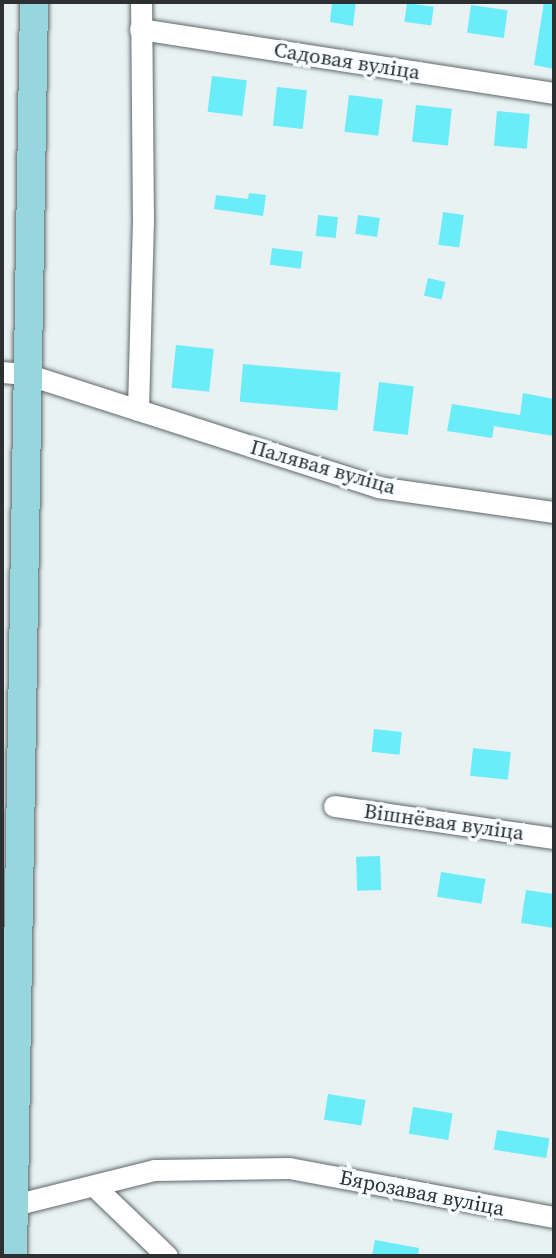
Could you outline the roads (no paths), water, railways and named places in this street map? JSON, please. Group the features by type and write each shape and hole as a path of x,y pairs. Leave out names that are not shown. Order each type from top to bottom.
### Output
{"main road":[{"path":"13,1256 14,373 34,2"}],"street":[{"path":"138,410 143,223 141,2"},
{"name":"Садовая вуліца","path":"140,29 554,93"},
{"name":"Палявая вуліца","path":"14,373 378,486 554,512"},
{"name":"Вішнёвая вуліца","path":"334,806 554,838"},
{"name":"Бярозавая вуліца","path":"14,1205 154,1170 289,1168 554,1217"},
{"path":"94,1186 167,1256"}]}
